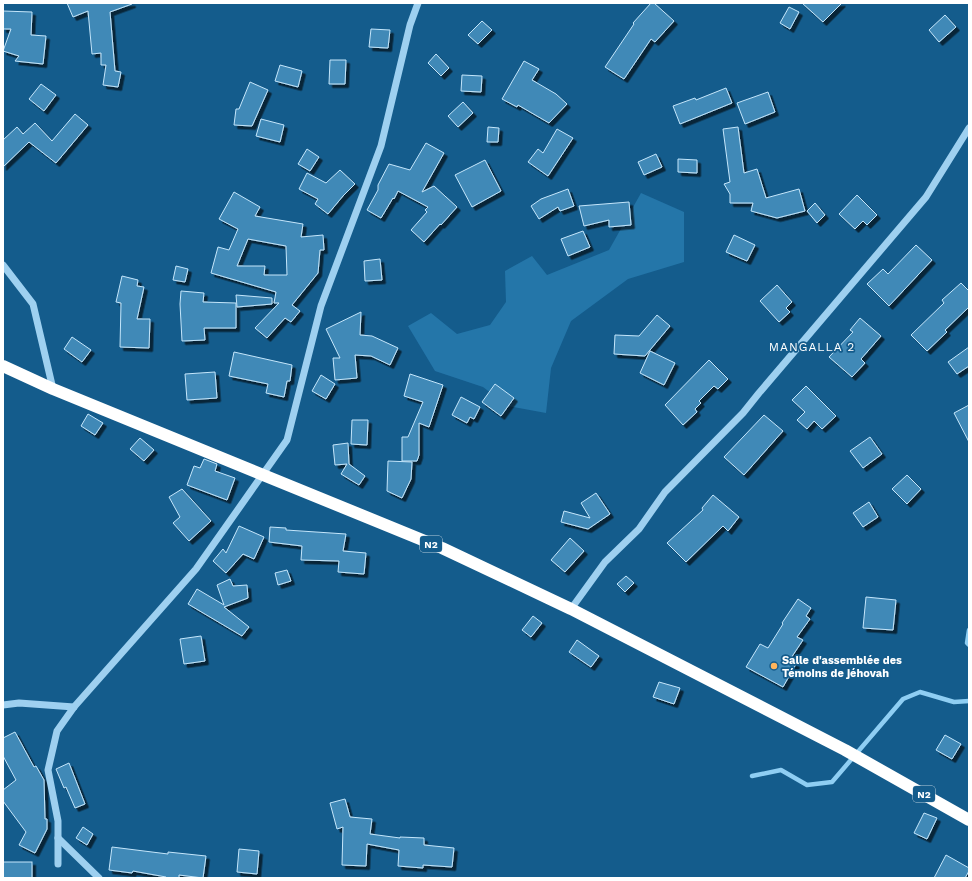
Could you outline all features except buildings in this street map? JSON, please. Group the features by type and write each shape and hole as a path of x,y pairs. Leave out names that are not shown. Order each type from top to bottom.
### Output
{"highway":[{"name":"N2","path":"3,366 54,389 442,548 571,609 845,750 969,820"}],"street":[{"path":"58,864 58,821 48,770 57,731 74,707 196,569 287,440 321,306 381,146 410,25 418,3"},
{"path":"571,609 604,562 639,529 665,492 743,413 926,197 969,128"},
{"path":"3,265 33,304 54,389"},
{"path":"3,705 19,703 74,707"},
{"path":"58,838 99,878"}],"shaded area":[{"path":"641,193 684,212 684,262 628,279 571,321 551,368 546,413 508,406 483,387 435,371 408,326 431,313 457,334 490,325 506,302 505,271 532,256 547,275 609,250"}],"waterway":[{"path":"969,630 967,643 969,645"},
{"path":"752,776 781,770 807,785 832,782 903,699 920,692 954,702 969,701"}],"place":[{"name":"Salle d'assemblée des Témoins de jéhovah","path":"774,666"}],"district":[{"name":"MANGALLA 2","path":"812,347"}]}
